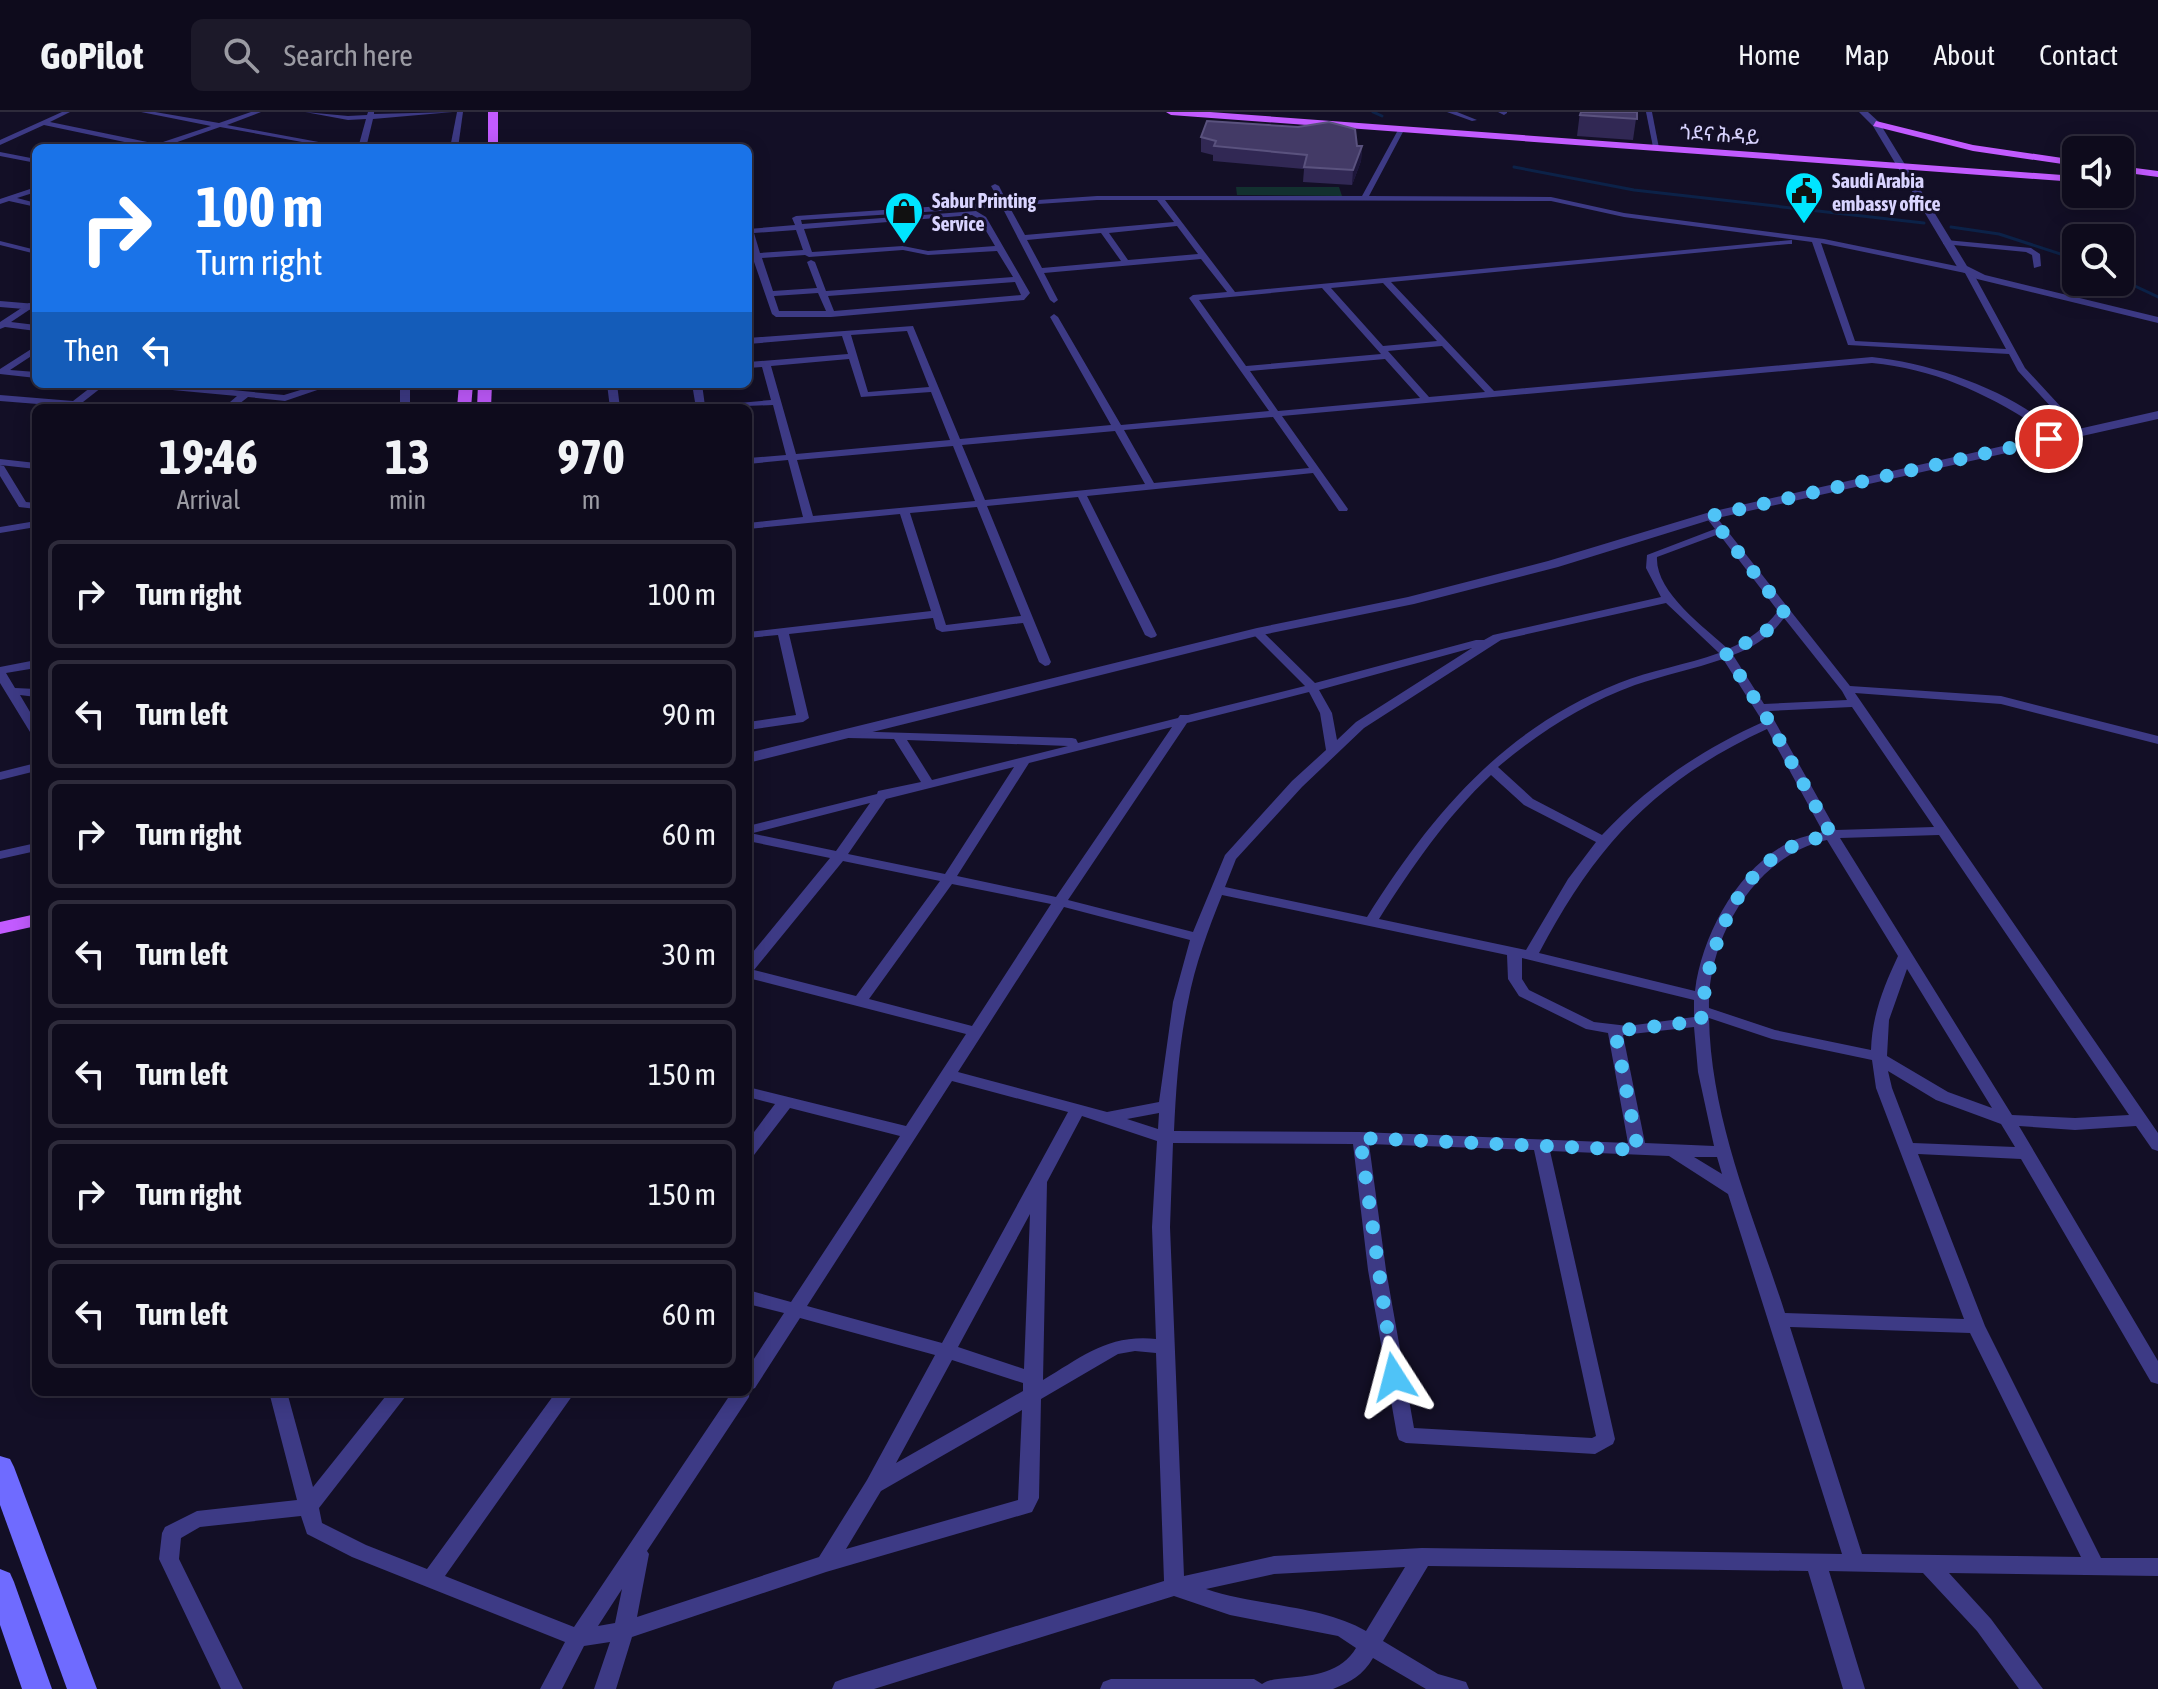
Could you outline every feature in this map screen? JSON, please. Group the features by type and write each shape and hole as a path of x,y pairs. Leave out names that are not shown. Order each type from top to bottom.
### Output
{"main road":[{"path":"493,112 493,144"},
{"name":"ጎደና ሕዳይ","path":"1171,112 2062,178"},
{"path":"1876,124 1973,148 2062,161"},
{"path":"2134,171 2158,174"},
{"path":"2134,183 2158,184"},
{"path":"0,928 32,921"},
{"path":"0,1467 82,1689"},
{"path":"0,1582 37,1689"}],"street":[{"path":"0,143 67,112"},
{"path":"144,112 324,144"},
{"path":"170,144 258,112"},
{"path":"308,112 450,112"},
{"path":"455,144 460,112"},
{"path":"1450,112 1474,120"},
{"path":"1649,112 1657,147"},
{"path":"1863,112 1876,124 1959,265 1968,271 2021,369 2079,432"},
{"path":"363,144 370,114"},
{"path":"44,123 141,144"},
{"path":"1364,199 1401,130"},
{"path":"0,154 32,160"},
{"path":"995,186 1054,300"},
{"path":"2,199 32,190"},
{"path":"1159,198 1232,293"},
{"path":"752,230 798,222 1004,204 1159,198 1560,200 1624,215 1813,240 1968,271 2158,320"},
{"path":"2,199 32,204"},
{"path":"752,221 798,222 976,213 1026,293 1024,297 980,302 831,314 776,314 752,242"},
{"path":"798,222 831,314"},
{"path":"1022,238 1178,224"},
{"path":"1103,230 1126,263"},
{"path":"1343,509 1193,298 1813,240"},
{"path":"1813,240 1851,343 2012,352"},
{"path":"1946,242 2028,250 2036,254 2037,266"},
{"path":"0,243 32,251"},
{"path":"756,256 928,253 1000,248"},
{"path":"1039,271 1204,256"},
{"path":"769,294 1018,279"},
{"path":"1384,279 1491,393"},
{"path":"969,283 980,302"},
{"path":"1324,285 1426,399"},
{"path":"0,302 32,303"},
{"path":"2,325 32,304"},
{"path":"1054,317 1151,486"},
{"path":"2,325 32,328"},
{"path":"752,341 910,328 1045,662"},
{"path":"846,333 864,395 934,389"},
{"path":"1244,369 1443,343"},
{"path":"0,372 32,352"},
{"path":"752,365 853,356"},
{"path":"752,461 1883,360 1962,381 2022,411 2049,430"},
{"path":"766,364 809,520"},
{"path":"0,372 32,375"},
{"path":"76,403 96,388"},
{"path":"190,388 247,393 286,403 321,388"},
{"path":"233,404 247,393"},
{"path":"0,398 85,404"},
{"path":"752,404 777,402"},
{"path":"752,757 1257,632 1409,601 1525,572 1710,516 2158,415"},
{"path":"0,465 32,466"},
{"path":"0,465 23,505 32,506"},
{"path":"752,526 1316,470"},
{"path":"1081,493 1151,635"},
{"path":"904,510 942,629 1028,619"},
{"path":"1710,516 1856,703 2158,1145"},
{"path":"0,530 32,525"},
{"path":"1721,530 1650,558 1668,599 1725,652 1770,723 1832,836 2007,1120 2158,1377"},
{"path":"0,537 32,532"},
{"path":"752,829 1315,687 1497,637 1668,599"},
{"path":"1371,921 1415,851 1443,814 1491,767 1553,722 1608,693 1762,636 1784,611"},
{"path":"752,635 937,614"},
{"path":"752,725 803,718 783,631"},
{"path":"1257,632 1315,687 1328,708 1333,731 1331,749"},
{"path":"1174,1587 1163,1347 1164,1137 1173,1028 1198,938 1238,848 1331,749 1395,700 1497,637"},
{"path":"32,665 0,672 32,725"},
{"path":"1846,689 2001,700 2158,740"},
{"path":"0,700 14,693 32,693"},
{"path":"1760,708 1856,703"},
{"path":"752,1377 951,1075 1060,902 1184,718"},
{"path":"1531,955 1557,903 1602,840 1636,804 1686,766 1770,723"},
{"path":"848,734 1090,742"},
{"path":"898,736 928,783"},
{"path":"860,1001 949,878 1025,759"},
{"path":"1491,767 1511,791 1531,807 1602,840"},
{"path":"0,776 32,768"},
{"path":"752,965 841,854 883,794"},
{"path":"1855,1563 1724,1152 1705,1070 1701,1009 1724,919 1738,896 1782,853 1817,837 1944,831"},
{"path":"752,838 1060,902 1198,938"},
{"path":"0,855 32,848"},
{"path":"1218,890 1531,955 1772,1034 1876,1056 1942,1096 2007,1120 2075,1124 2141,1120"},
{"path":"1514,952 1515,979 1524,993 1577,1021 1615,1031 1701,1009"},
{"path":"1906,955 1879,1019 1876,1056 1884,1088 1976,1326 2094,1564"},
{"path":"752,971 976,1032"},
{"path":"1615,1031 1638,1150"},
{"path":"951,1075 1106,1117 1164,1137 1360,1138 1676,1153 1724,1152"},
{"path":"752,1093 910,1133"},
{"path":"752,1146 785,1103"},
{"path":"1106,1117 1167,1106"},
{"path":"826,1563 874,1486 1077,1110"},
{"path":"1360,1138 1377,1270 1403,1430 1410,1437 1595,1446 1606,1439 1541,1146"},
{"path":"1907,1148 2025,1153"},
{"path":"1676,1153 1736,1191"},
{"path":"279,1396 314,1528 431,1580 578,1638 624,1631 826,1563 1025,1506 1029,1498 1039,1183"},
{"path":"752,1298 947,1351 1033,1388"},
{"path":"1778,1320 1976,1326"},
{"path":"874,1486 1033,1388 1114,1348 1135,1344 1163,1347"},
{"path":"232,1689 169,1559 172,1533 197,1519 308,1507 397,1396"},
{"path":"431,1580 563,1396"},
{"path":"551,1689 578,1638 739,1396"},
{"path":"605,1689 624,1631 641,1544"},
{"path":"843,1689 1174,1587 1274,1565 1422,1557 2158,1567"},
{"path":"1271,1689 1311,1687 1345,1675 1358,1664 1422,1557"},
{"path":"1816,1563 1854,1689"},
{"path":"1929,1565 1984,1625 2032,1689"},
{"path":"1174,1587 1230,1606 1342,1628 1433,1682 1458,1689"},
{"path":"1111,1689 1254,1689"}],"green space":[{"path":"1236,187 1339,187 1342,196 1237,195"}],"building":[{"path":"1581,112 1637,112 1637,119 1580,115"},
{"path":"1207,121 1298,127 1329,122 1355,129 1357,146 1362,146 1353,170 1304,167 1307,155 1214,146 1216,141 1201,137"}],"waterway":[{"path":"1373,112 1382,116"},
{"path":"1514,167 1634,190 1924,223"},
{"path":"1951,227 1999,234 2062,254"},
{"path":"2134,286 2158,297"}],"place":[{"name":"Saudi Arabia embassy office","path":"1804,225"},
{"name":"Sabur Printing Service","path":"904,245"}],"route":[{"path":"1394,1377 1360,1138 1638,1150 1615,1031 1701,1021 1701,997 1711,957 1724,919 1738,896 1782,853 1817,837 1832,836 1770,723 1725,652 1762,636 1784,611 1710,516 2049,439"}]}
